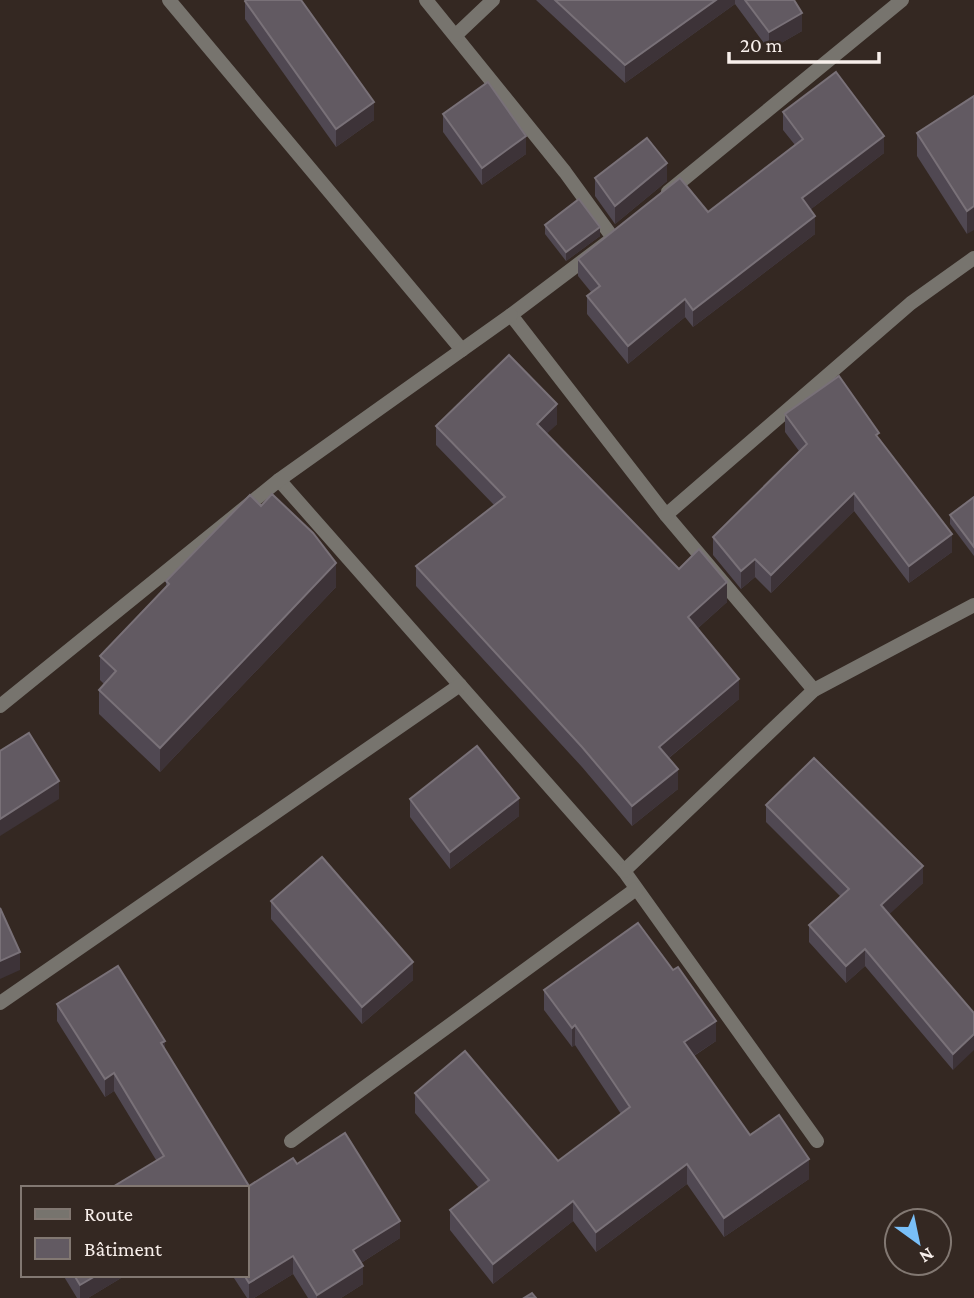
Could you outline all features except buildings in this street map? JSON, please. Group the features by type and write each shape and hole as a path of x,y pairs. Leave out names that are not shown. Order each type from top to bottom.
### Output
{"street":[{"path":"169,0 462,350"},
{"path":"0,706 279,480 511,315 619,233 426,0"},
{"path":"456,35 493,0"},
{"path":"656,202 902,0"},
{"path":"666,515 911,303 974,258"},
{"path":"511,315 666,515 814,690"},
{"path":"279,480 624,871 817,1141"},
{"path":"624,871 814,690 972,611"},
{"path":"0,1003 460,685"},
{"path":"290,1141 636,889"}]}
